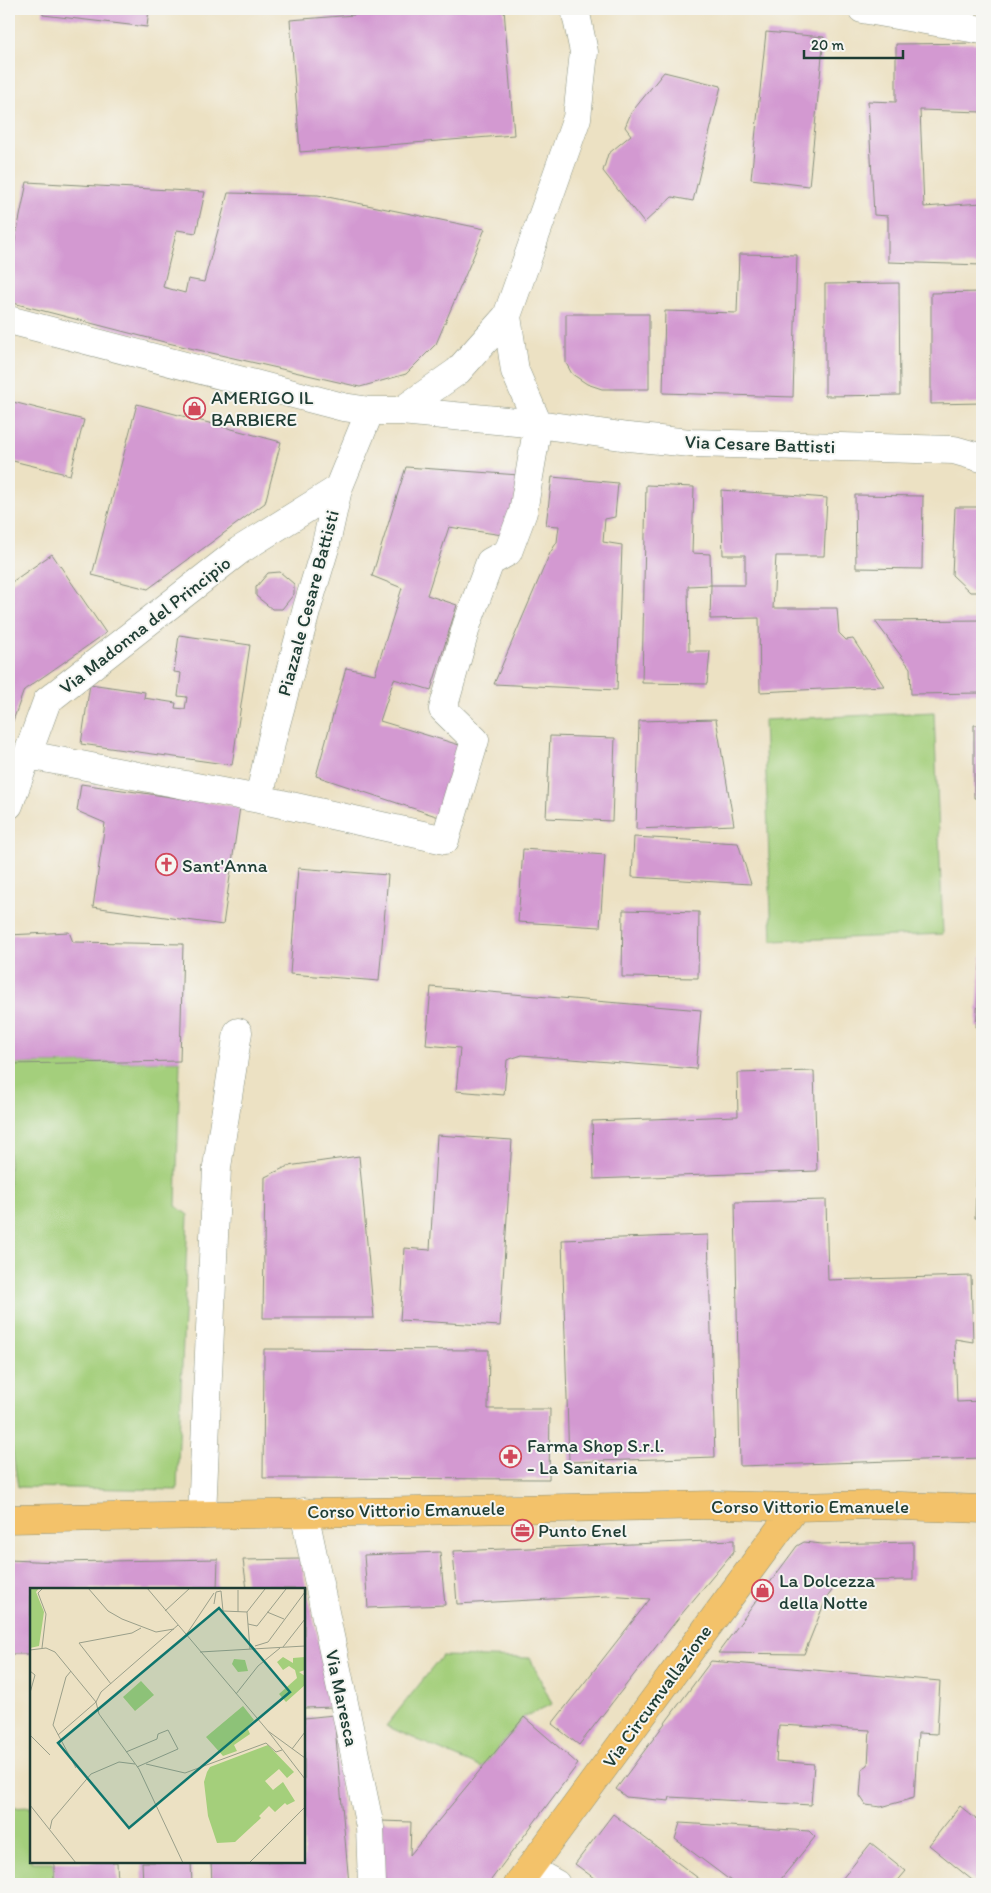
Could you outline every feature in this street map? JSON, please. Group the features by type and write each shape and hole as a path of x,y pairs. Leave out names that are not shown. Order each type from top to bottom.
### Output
{"main road":[{"name":"Corso Vittorio Emanuele","path":"9,1519 714,1505 982,1508"},
{"name":"Via Circumvallazione","path":"524,1877 796,1507"}],"street":[{"path":"401,411 458,371 508,316 577,118 584,52 575,9"},
{"path":"862,9 980,22"},
{"path":"28,755 259,799 445,840 476,740 443,709 466,624 490,562 508,552 523,512 538,424 515,371 508,316"},
{"name":"Via Cesare Battisti","path":"9,320 343,407 370,412 401,411 538,424 628,437 691,442 954,450 982,458"},
{"name":"Piazzale Cesare Battisti","path":"259,799 272,739 325,548 338,490 370,412"},
{"name":"Via Madonna del Principio","path":"9,805 47,702 240,550 338,490"},
{"path":"202,1515 217,1167 238,1032"},
{"name":"Via Maresca","path":"304,1512 370,1827 372,1884"},
{"path":"524,1877 554,1884"}],"green space":[{"path":"934,712 943,934 772,941 764,720"},
{"path":"180,1061 176,1206 188,1215 177,1490 18,1487 9,1429 9,1064"},
{"path":"442,1656 530,1658 552,1704 524,1717 482,1768 386,1726"},
{"path":"30,1807 30,1863 54,1863 55,1884 9,1884 9,1808"}],"building":[{"path":"43,9 149,9 147,27 43,15"},
{"path":"353,9 504,9 514,135 300,152 290,20 354,15"},
{"path":"766,32 824,37 809,186 751,179"},
{"path":"982,43 982,112 920,110 924,207 982,203 982,265 888,262 888,216 874,215 868,101 896,102 896,44"},
{"path":"664,72 721,86 693,201 672,197 644,223 603,171 608,154 631,135 625,127 631,113"},
{"path":"27,182 205,192 196,233 177,230 163,287 185,293 188,279 204,282 228,193 318,195 485,229 436,344 406,374 360,387 168,343 9,302 9,270"},
{"path":"739,254 797,255 793,397 663,393 665,311 737,313"},
{"path":"899,283 900,395 825,396 825,284"},
{"path":"982,292 982,403 931,404 931,293"},
{"path":"566,314 649,314 649,389 602,389 587,384 572,374 566,363"},
{"path":"9,401 84,420 70,475 9,460"},
{"path":"137,404 281,442 265,503 148,589 92,575"},
{"path":"406,467 519,475 509,536 449,527 427,595 457,605 431,690 394,679 380,721 466,747 445,819 316,776 346,668 375,674 402,588 372,576"},
{"path":"552,477 618,483 615,517 605,519 603,542 622,545 617,690 494,684 550,553 557,542 559,526 546,525"},
{"path":"646,485 694,487 692,553 710,554 711,585 688,586 689,651 710,651 707,684 642,683"},
{"path":"721,490 827,498 824,556 776,556 773,608 837,608 839,633 846,640 853,639 884,686 760,692 759,618 710,619 711,585 745,585 745,555 723,555"},
{"path":"855,495 923,496 922,569 856,568"},
{"path":"955,507 982,507 982,592 970,592 952,575"},
{"path":"52,554 106,633 24,690 9,732 9,584"},
{"path":"280,572 294,584 294,594 282,609 272,609 256,596 256,587 268,573"},
{"path":"982,620 982,693 911,694 910,668 875,621"},
{"path":"179,635 250,645 232,765 81,744 90,684 145,692 144,698 176,703 175,708 185,709 187,697 178,696 181,673 174,672"},
{"path":"716,719 734,825 636,829 639,721"},
{"path":"974,725 982,725 982,798 974,798"},
{"path":"550,736 615,738 612,821 546,818"},
{"name":"Sant'Anna","path":"81,784 240,807 223,925 93,907 105,823 77,811"},
{"path":"634,837 738,843 751,884 632,877"},
{"path":"523,849 605,855 600,927 518,922"},
{"path":"298,868 388,875 379,981 290,974"},
{"path":"623,910 699,912 698,978 622,977"},
{"path":"69,932 73,942 183,944 180,1061 9,1064 9,935"},
{"path":"982,956 982,1028 976,1027"},
{"path":"431,987 701,1010 696,1069 522,1055 507,1060 504,1095 456,1091 460,1048 426,1045"},
{"path":"814,1071 817,1171 594,1179 592,1121 738,1116 737,1073"},
{"path":"437,1135 512,1140 500,1326 400,1320 405,1248 430,1250"},
{"path":"359,1156 374,1318 263,1318 265,1177 288,1166"},
{"path":"977,1160 982,1160 982,1218 975,1218"},
{"path":"826,1200 828,1280 971,1276 973,1342 955,1339 957,1402 982,1401 982,1458 740,1466 735,1202"},
{"path":"708,1235 715,1457 569,1462 562,1240"},
{"path":"264,1349 489,1350 488,1409 550,1409 549,1479 263,1478"},
{"path":"734,1540 734,1551 680,1616 579,1745 552,1724 650,1599 607,1596 457,1604 453,1551"},
{"path":"804,1542 822,1544 913,1542 913,1580 839,1581 826,1599 804,1654 718,1653 797,1546"},
{"path":"440,1552 445,1605 368,1608 364,1555"},
{"path":"218,1559 217,1588 30,1588 30,1654 9,1654 9,1560 58,1562"},
{"path":"300,1559 334,1707 305,1708 305,1588 247,1588 243,1560"},
{"path":"711,1661 940,1681 937,1734 918,1733 914,1798 881,1807 866,1805 860,1796 862,1769 868,1765 870,1730 779,1725 776,1761 814,1764 811,1805 670,1797 669,1801 626,1797 616,1789"},
{"path":"334,1715 349,1884 212,1884 211,1863 305,1863 305,1718"},
{"path":"524,1717 578,1764 488,1884 380,1884 381,1821 411,1822 410,1855"},
{"path":"960,1806 982,1824 982,1884 977,1884 929,1845"},
{"path":"613,1814 706,1884 602,1884 575,1864"},
{"path":"680,1823 809,1831 815,1837 777,1884 735,1884 675,1839"},
{"path":"871,1843 906,1871 895,1884 838,1884"},
{"path":"54,1863 117,1863 118,1884 54,1884"},
{"path":"142,1863 191,1863 192,1884 143,1884"}],"place":[{"name":"AMERIGO IL BARBIERE","path":"195,408"},
{"name":"Sant'Anna","path":"166,865"},
{"name":"Farma Shop S.r.l. - La Sanitaria","path":"511,1456"},
{"name":"Punto Enel","path":"522,1530"},
{"name":"La Dolcezza della Notte","path":"763,1591"}]}
